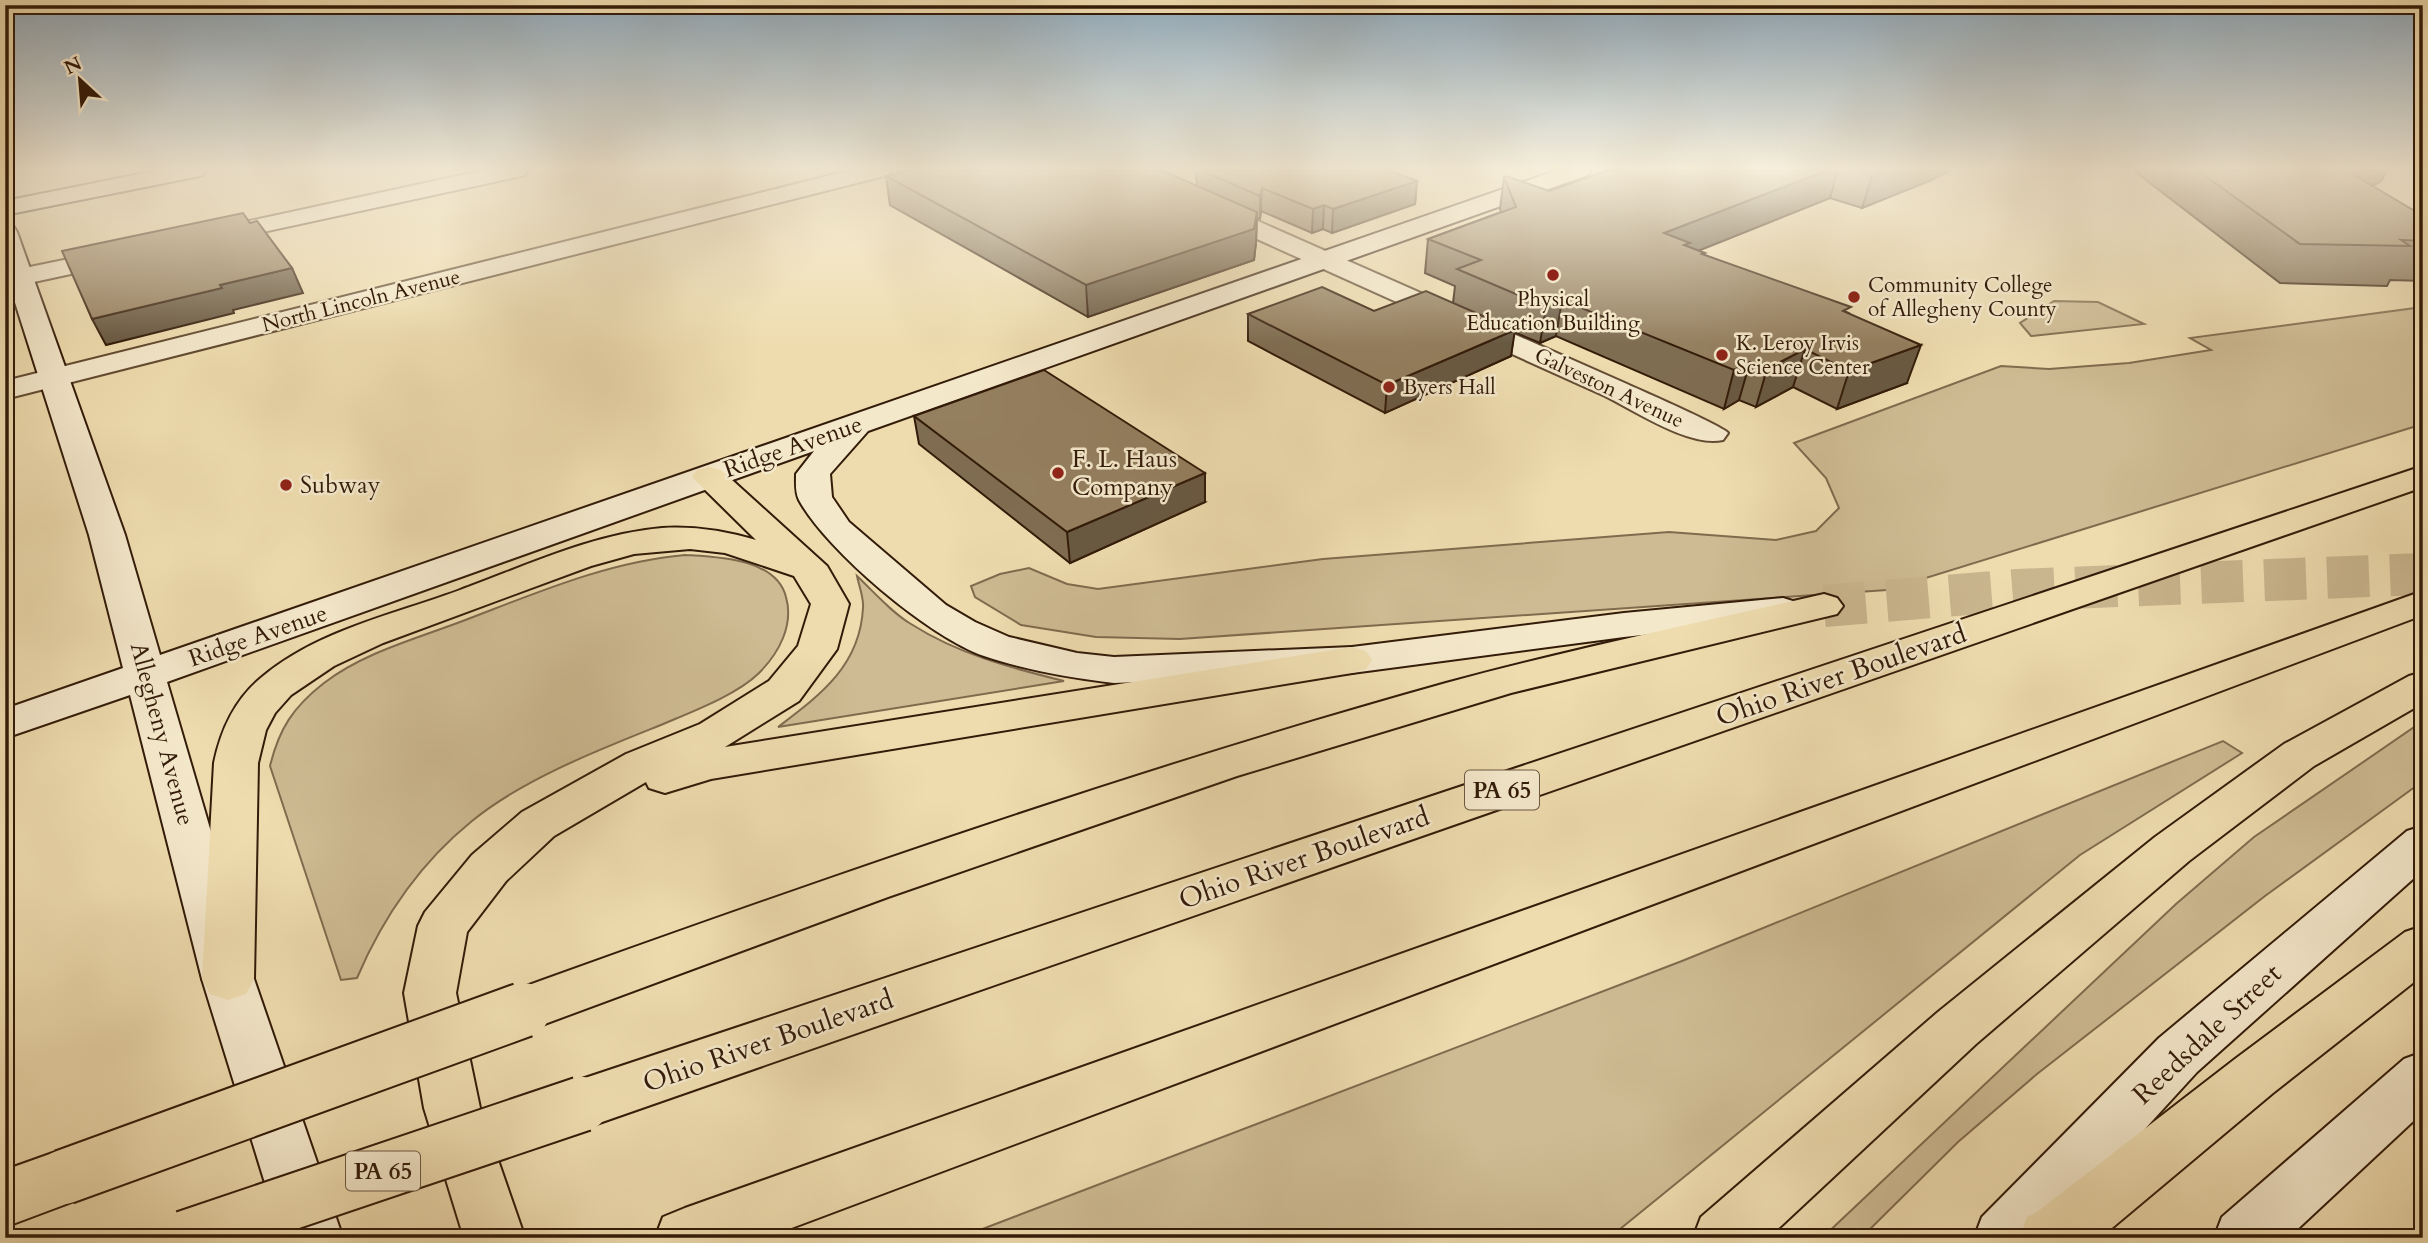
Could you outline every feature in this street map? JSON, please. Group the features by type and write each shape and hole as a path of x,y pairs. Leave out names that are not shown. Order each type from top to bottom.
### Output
{"highway":[{"name":"Ohio River Boulevard","path":"185,1238 2423,476"},
{"path":"495,1238 452,1108 429,993 443,926 489,868 538,824 642,765 715,734 784,691 817,649 830,604 814,574 709,477"},
{"path":"228,979 236,764 241,732 263,700 278,685 304,667 337,649 399,625 602,552 656,540 692,538 752,549 814,574"},
{"path":"685,1238 2423,602"},
{"path":"5,1199 817,901 1067,814 1461,693 1824,606"},
{"path":"538,824 631,787 711,764 1352,660"},
{"path":"1723,1238 1958,1028 2172,849 2299,755 2423,685"},
{"path":"2049,1238 2059,1233 2254,1076 2423,946"}],"main road":[{"path":"183,243 252,228"},
{"name":"North Lincoln Avenue","path":"5,390 650,228"},
{"name":"Galveston Avenue","path":"1254,228 1689,426 1712,433"},
{"name":"Ridge Avenue","path":"5,724 1416,228"},
{"name":"Allegheny Avenue","path":"5,232 107,535 228,979 313,1238"},
{"path":"19,277 143,251"},
{"path":"860,424 820,463 813,474 815,498 837,529 932,614 961,631 997,648 1077,666 1114,670 1352,660 1625,625 1824,606"},
{"name":"Reedsdale Street","path":"2004,1238 2178,1055 2423,843"},
{"path":"2244,1238 2423,1076"}],"shaded area":[{"path":"2054,301 2098,302 2144,324 2031,336 2020,323"},
{"path":"2423,307 2423,424 1887,590 1180,639 1096,637 1021,625 975,597 971,586 1000,574 1029,568 1067,584 1098,589 1323,559 1669,532 1776,540 1816,531 1839,508 1826,478 1794,443 2001,366 2049,369 2129,363 2211,350 2190,338"},
{"path":"685,555 744,562 771,574 780,584 786,597 788,618 783,638 773,657 759,673 724,697 560,768 492,806 453,837 405,892 367,955 357,978 341,980 270,766 283,730 296,710 313,692 339,672 390,648 543,590 599,572 627,564"},
{"path":"857,576 897,614 929,635 985,659 1064,681 778,727 823,691 846,663 860,628 863,608"},
{"path":"2423,721 2423,781 2265,896 2037,1074 1958,1142 1861,1238 1822,1238 2176,904 2254,837"},
{"path":"2223,741 2242,753 2080,855 1609,1238 959,1238 1682,961"}],"building":[{"path":"172,228 262,228 292,268 92,319 62,251"},
{"path":"981,228 1254,228 1254,229 1086,285"},
{"path":"1458,228 1677,228 1664,233 1690,243 1684,245 1705,253 1702,254 1851,307 1843,311 1921,345 1849,371 1805,349 1767,369 1750,362 1734,370 1562,300 1546,307 1457,269 1481,260 1428,239"},
{"path":"2278,228 2423,228 2423,241 2401,240 2410,246 2300,244"},
{"path":"1322,287 1374,311 1426,291 1515,330 1387,385 1248,314"},
{"name":"F. L. Haus Company","path":"1044,370 1205,473 1067,532 914,416"}],"tunnel":[{"path":"1824,606 2017,590 2423,574"}],"place":[{"name":"Physical Education Building","path":"1553,275"},
{"name":"Community College of Allegheny County","path":"1854,297"},
{"name":"K. Leroy Irvis Science Center","path":"1722,355"},
{"name":"Byers Hall","path":"1389,387"},
{"name":"F. L. Haus Company","path":"1058,473"},
{"name":"Subway","path":"286,485"}]}
